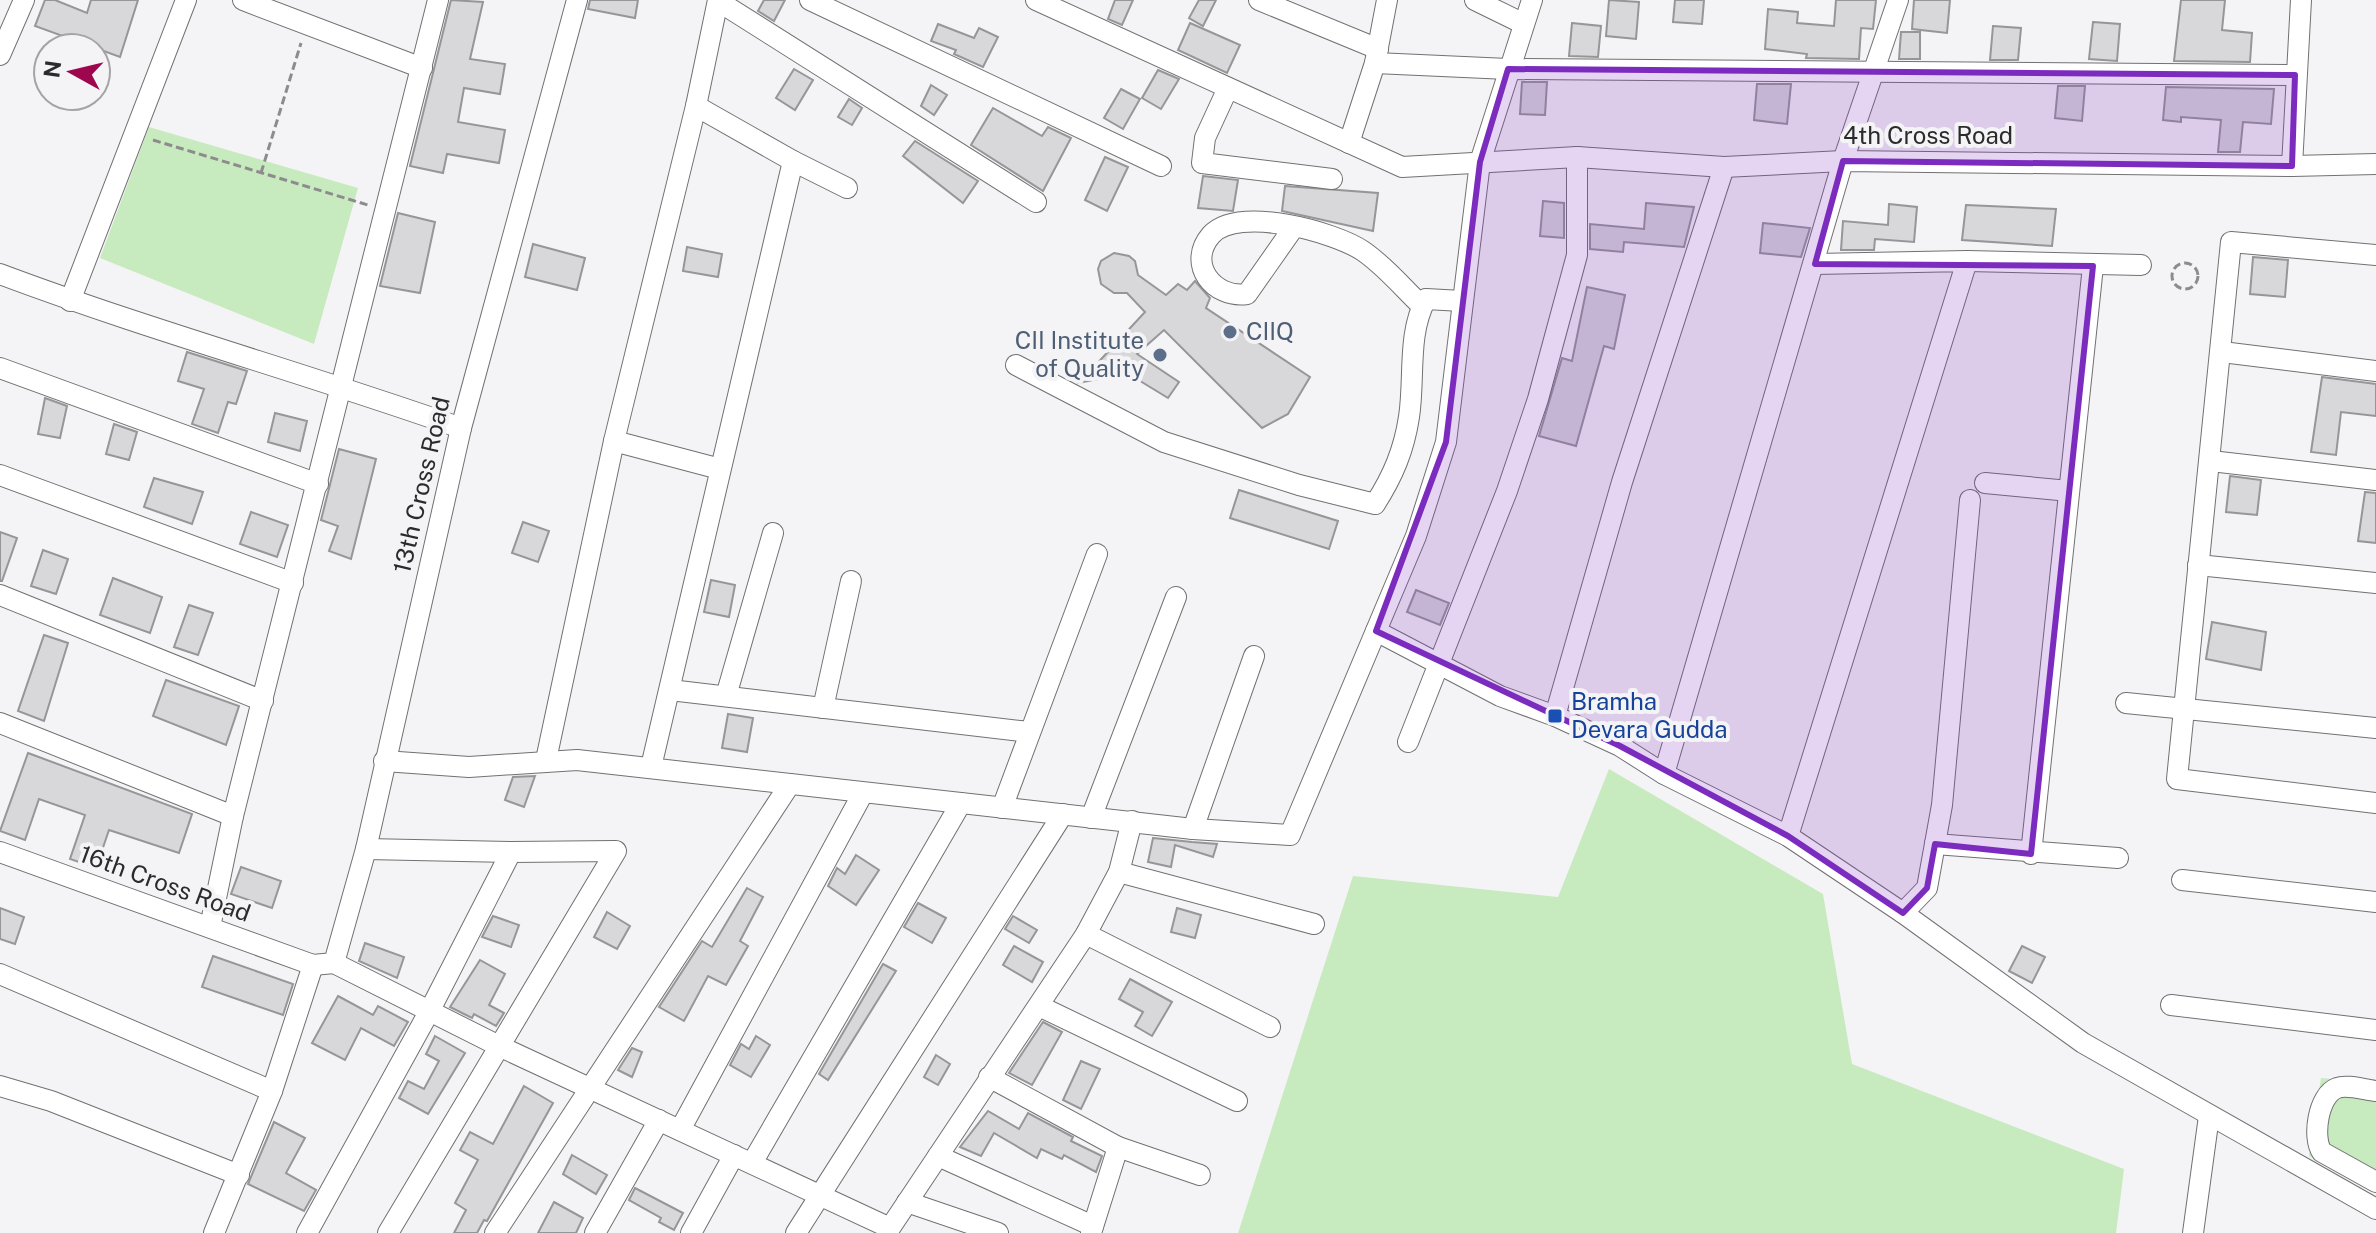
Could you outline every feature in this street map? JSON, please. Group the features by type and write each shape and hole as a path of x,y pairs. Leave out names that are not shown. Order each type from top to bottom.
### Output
{"street":[{"path":"0,55 24,0"},
{"path":"70,301 186,0"},
{"path":"243,0 422,68"},
{"path":"210,927 233,816 438,0"},
{"name":"13th Cross Road","path":"334,963 366,849 461,428 577,0"},
{"path":"546,760 614,441 696,106 718,0 1036,202"},
{"path":"810,0 1161,166"},
{"name":"4th Cross Road","path":"1036,0 1402,167 1577,157 1724,167 1843,161 2292,166 2376,164"},
{"path":"1259,0 1376,56 1508,69 2295,75"},
{"path":"1349,143 1376,56 1387,0"},
{"path":"1475,0 1522,23"},
{"path":"384,761 469,767 546,760 651,767 1193,829 1290,835 1416,536 1446,442 1480,162 1522,23 1532,0"},
{"path":"1664,774 1843,161 1898,0"},
{"path":"2292,166 2301,0"},
{"path":"1228,88 1205,138 1202,163 1332,179"},
{"path":"696,106 847,188"},
{"path":"1408,742 1507,491 1542,384 1577,255 1577,157"},
{"path":"651,767 793,161"},
{"path":"1555,716 1622,482 1724,167"},
{"path":"1294,227 1247,294 1224,293 1201,268 1203,250 1210,235 1221,227 1255,222 1294,227 1336,236 1365,252 1422,306"},
{"path":"2376,255 2231,242 2177,779 2376,803"},
{"path":"1815,264 1967,261 2141,265"},
{"path":"1788,836 1967,261"},
{"path":"2031,854 2093,266"},
{"path":"0,274 70,301 342,386 461,428"},
{"path":"1016,365 1164,442 1299,485 1375,504 1396,470 1409,417 1416,316 1426,299 1462,301"},
{"path":"2222,352 2376,371"},
{"path":"0,368 318,484"},
{"path":"614,441 720,469"},
{"path":"2211,461 2376,480"},
{"path":"0,475 293,583"},
{"path":"1985,483 2069,491"},
{"path":"1903,913 1927,888 1942,805 1970,500"},
{"path":"726,696 773,533"},
{"path":"1002,808 1097,554"},
{"path":"2198,565 2376,583"},
{"path":"823,708 851,581"},
{"path":"0,595 263,701"},
{"path":"1091,818 1176,597"},
{"path":"1376,631 1500,696 1555,716 1620,746 1664,774 1788,836 1903,913 2083,1043 2376,1209"},
{"path":"1193,829 1254,656"},
{"path":"670,690 1029,732"},
{"path":"2126,703 2376,728"},
{"path":"0,723 233,816"},
{"path":"495,1233 588,1087 790,784"},
{"path":"680,1130 863,793"},
{"path":"691,1233 743,1159 961,803"},
{"path":"796,1233 1063,814"},
{"path":"214,1233 272,1091 313,965 334,963 501,1047 889,1230 1086,934 1119,872 1132,821"},
{"path":"1935,844 2031,854 2118,858"},
{"path":"366,849 616,851 388,1233"},
{"name":"16th Cross Road","path":"0,852 313,965"},
{"path":"307,1233 429,1012 511,852"},
{"path":"1119,872 1314,924"},
{"path":"2182,880 2376,902"},
{"path":"1086,934 1270,1027"},
{"path":"0,974 272,1091"},
{"path":"2171,1005 2376,1030"},
{"path":"1039,1006 1237,1101"},
{"path":"989,1077 1118,1147 1200,1175"},
{"path":"0,1086 51,1101 239,1175"},
{"path":"2376,1091 2337,1088 2322,1104 2317,1138 2322,1152 2376,1182"},
{"path":"2193,1233 2209,1116"},
{"path":"595,1233 659,1120"},
{"path":"938,1156 1092,1229 1118,1147"},
{"path":"907,1202 998,1233"}],"path":[{"path":"261,173 307,24"},
{"path":"134,135 387,211"},
{"path":"2179,263 2196,266 2199,274 2193,288 2183,290 2172,279 2172,269 2179,263"}],"highlighted area":[{"path":"1508,69 2295,75 2292,166 1843,161 1815,264 2093,266 2031,854 1935,844 1927,888 1903,913 1788,836 1620,746 1376,631 1446,442 1480,162"}],"green space":[{"path":"149,127 358,188 314,344 100,258"},
{"path":"1609,769 1823,894 1852,1064 2124,1169 2116,1233 1238,1233 1353,876 1558,897"},
{"path":"2321,1078 2376,1083 2376,1193 2309,1156"}],"building":[{"path":"45,0 55,0 87,13 91,0 138,0 120,57 112,54 112,32 51,32 35,26"},
{"path":"451,0 483,2 470,59 505,64 500,94 464,88 458,122 505,130 499,163 447,154 443,173 410,166"},
{"path":"590,0 638,0 635,18 588,9"},
{"path":"764,0 785,0 774,21 758,11"},
{"path":"1115,0 1133,0 1122,25 1108,19"},
{"path":"1199,0 1216,0 1203,26 1189,18"},
{"path":"1609,0 1639,2 1636,39 1606,36"},
{"path":"1675,0 1704,0 1702,24 1673,22"},
{"path":"1836,0 1876,0 1873,29 1861,28 1859,59 1806,58 1807,54 1765,49 1768,9 1798,12 1797,23 1834,26"},
{"path":"1914,0 1950,0 1947,33 1912,29"},
{"path":"2181,0 2225,0 2222,30 2252,33 2250,62 2174,61"},
{"path":"2093,22 2120,24 2117,61 2089,59"},
{"path":"1190,23 1240,45 1227,73 1178,50"},
{"path":"1572,23 1601,26 1598,57 1569,56"},
{"path":"938,24 974,38 979,28 998,37 983,67 954,54 956,50 931,41"},
{"path":"1993,26 2021,28 2018,60 1990,60"},
{"path":"1901,32 1920,32 1920,59 1899,59"},
{"path":"794,69 813,80 795,110 776,98"},
{"path":"1158,70 1179,79 1161,109 1142,98"},
{"path":"1522,82 1547,82 1545,115 1520,114"},
{"path":"1757,84 1791,84 1787,124 1754,120"},
{"path":"931,85 947,95 934,115 921,106"},
{"path":"2058,86 2085,86 2082,121 2055,118"},
{"path":"2166,87 2274,89 2271,124 2243,122 2240,152 2218,152 2221,120 2181,117 2181,122 2163,120"},
{"path":"1121,89 1140,99 1123,129 1104,118"},
{"path":"849,99 862,108 852,125 838,117"},
{"path":"993,108 1042,136 1048,127 1071,138 1043,191 971,145"},
{"path":"915,141 978,181 963,203 903,156"},
{"path":"1105,157 1128,167 1107,211 1085,200"},
{"path":"1203,176 1238,180 1233,211 1198,208"},
{"path":"1285,186 1378,193 1373,231 1282,211"},
{"path":"1543,201 1564,203 1564,238 1540,236"},
{"path":"1646,203 1694,207 1684,247 1624,242 1623,252 1590,249 1590,224 1644,229"},
{"path":"1889,204 1917,207 1914,242 1875,239 1874,250 1841,250 1843,221 1888,225"},
{"path":"1966,205 2056,209 2052,246 1962,240"},
{"path":"398,213 435,222 420,293 380,286"},
{"path":"1763,223 1810,228 1801,257 1760,253"},
{"path":"533,244 585,258 577,290 525,277"},
{"path":"687,247 722,254 718,277 683,271"},
{"path":"1114,253 1129,256 1135,261 1138,275 1166,295 1178,284 1187,290 1195,281 1210,298 1206,308 1310,377 1288,414 1262,428 1164,330 1137,354 1179,382 1168,398 1127,373 1079,383 1145,312 1127,293 1114,293 1101,284 1098,269 1101,261"},
{"path":"2253,257 2288,260 2285,297 2250,294"},
{"path":"1587,287 1625,295 1614,349 1604,346 1576,446 1539,436 1562,358 1572,361"},
{"path":"187,352 247,371 236,404 228,402 218,433 192,424 204,389 178,381"},
{"path":"2322,377 2376,384 2376,416 2341,412 2336,455 2311,452"},
{"path":"45,398 67,406 60,438 38,434"},
{"path":"275,413 307,421 300,451 268,442"},
{"path":"114,424 137,432 129,460 106,454"},
{"path":"339,449 376,459 351,559 329,551 338,526 321,520"},
{"path":"2230,476 2261,480 2257,515 2226,512"},
{"path":"154,478 203,492 192,524 144,507"},
{"path":"1239,490 1338,521 1329,549 1230,518"},
{"path":"2365,492 2376,493 2376,543 2358,541"},
{"path":"251,512 288,525 277,557 240,544"},
{"path":"523,522 549,531 538,562 512,553"},
{"path":"0,532 17,538 2,581 0,581"},
{"path":"43,550 68,559 56,594 31,586"},
{"path":"113,578 162,597 150,633 100,615"},
{"path":"711,580 735,585 729,617 704,612"},
{"path":"1416,590 1449,603 1440,625 1407,612"},
{"path":"189,605 213,613 198,655 174,647"},
{"path":"2212,622 2266,632 2261,670 2206,659"},
{"path":"44,635 68,643 44,721 18,711"},
{"path":"166,680 239,706 226,745 153,716"},
{"path":"728,714 753,718 747,752 722,748"},
{"path":"28,753 192,814 179,853 109,830 96,868 70,859 85,815 39,799 25,840 0,831"},
{"path":"535,776 524,807 505,800 513,777"},
{"path":"1153,838 1217,844 1213,857 1175,845 1171,867 1148,862"},
{"path":"856,855 879,870 856,905 828,886 837,868 845,874"},
{"path":"241,867 281,881 272,908 231,894"},
{"path":"747,888 763,897 740,941 748,946 726,985 708,976 684,1021 659,1007 702,941 712,947"},
{"path":"918,903 946,918 932,943 904,927"},
{"path":"0,908 24,917 15,944 0,939"},
{"path":"1177,908 1201,915 1195,938 1171,932"},
{"path":"607,912 630,926 617,949 594,937"},
{"path":"493,916 519,925 511,947 482,937"},
{"path":"1013,916 1037,930 1029,943 1005,929"},
{"path":"365,943 404,957 397,978 359,961"},
{"path":"1014,946 1043,962 1032,982 1003,965"},
{"path":"2022,946 2045,957 2032,983 2009,971"},
{"path":"213,956 293,984 283,1015 202,987"},
{"path":"480,960 505,974 489,1005 504,1013 496,1026 474,1014 472,1018 450,1007"},
{"path":"883,964 896,971 828,1080 819,1074"},
{"path":"1130,979 1172,1002 1152,1036 1135,1026 1143,1012 1119,999"},
{"path":"338,996 373,1015 378,1006 408,1022 394,1046 361,1028 345,1060 312,1043"},
{"path":"1043,1022 1062,1032 1032,1085 1009,1073"},
{"path":"435,1036 465,1053 428,1114 399,1098 408,1081 424,1089 439,1061 426,1054"},
{"path":"756,1036 770,1045 751,1077 730,1065 741,1044 749,1049"},
{"path":"632,1048 642,1052 632,1077 618,1070"},
{"path":"936,1055 950,1064 938,1085 924,1077"},
{"path":"1081,1061 1100,1069 1081,1109 1063,1100"},
{"path":"524,1086 553,1103 487,1221 484,1220 477,1233 454,1233 466,1210 455,1203 478,1160 460,1150 470,1132 493,1144"},
{"path":"988,1111 1019,1129 1028,1113 1073,1137 1071,1141 1102,1156 1096,1172 1064,1155 1062,1159 1041,1149 1037,1158 994,1133 981,1156 960,1147"},
{"path":"274,1122 305,1138 286,1173 316,1190 304,1211 248,1184"},
{"path":"572,1155 607,1175 596,1194 563,1174"},
{"path":"635,1188 683,1213 674,1230 659,1222 661,1218 629,1200"},
{"path":"554,1202 583,1218 576,1233 538,1233"}],"place":[{"name":"CIIQ","path":"1230,332"},
{"name":"CII Institute of Quality","path":"1160,355"},
{"name":"Bramha Devara Gudda","path":"1555,716"}]}
